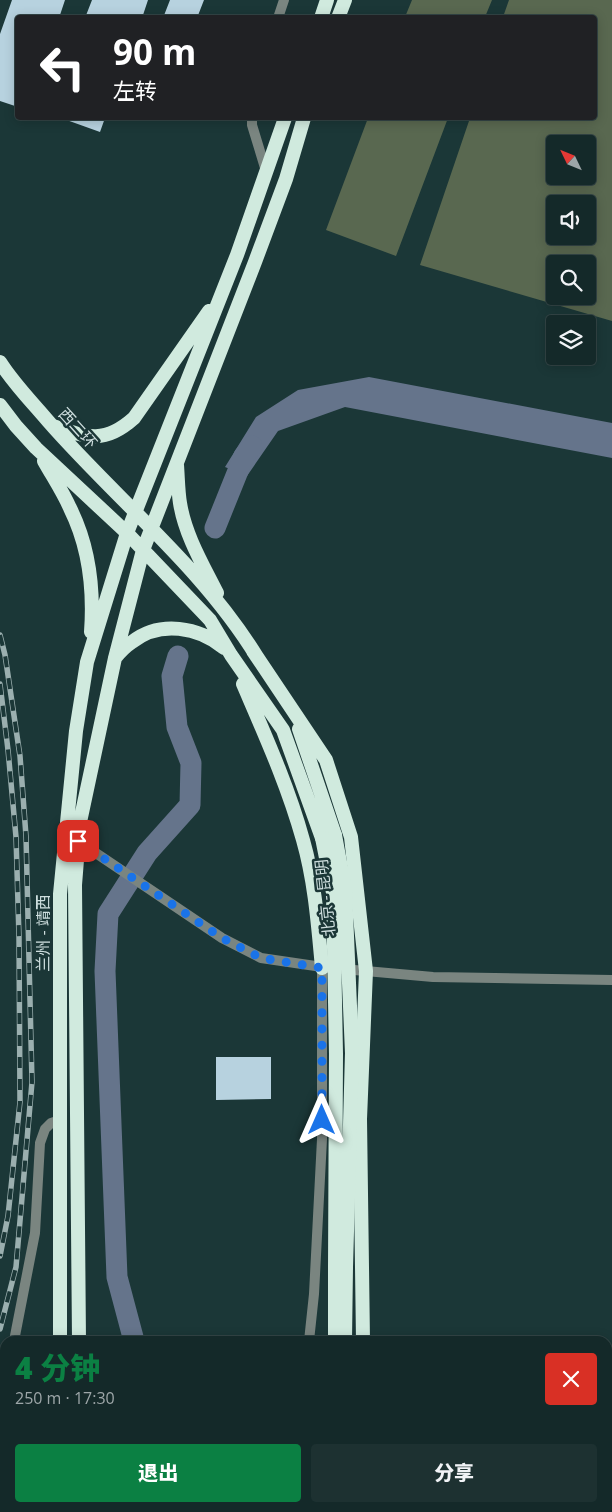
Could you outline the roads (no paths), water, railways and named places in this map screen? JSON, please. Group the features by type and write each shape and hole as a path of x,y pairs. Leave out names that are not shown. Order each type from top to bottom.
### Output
{"highway":[{"path":"322,15 327,0"},
{"path":"339,15 344,0"},
{"path":"52,425 87,437 106,436 122,428 134,418 222,292 284,120"},
{"name":"兰州 - 靖西","path":"79,1336 76,895 80,822 114,658 143,550 286,179 303,120"},
{"name":"兰州 - 靖西","path":"60,1336 60,894 76,731 87,662 127,533 222,292"},
{"name":"西二环","path":"0,362 9,376 52,425 135,513"},
{"path":"1,410 36,448 127,533"},
{"path":"36,448 71,509 86,556 92,605 87,662"},
{"path":"177,461 180,505 186,526 228,614"},
{"name":"北京 - 昆明","path":"135,513 196,576 228,614 298,725 328,836 333,893 341,1267 345,1336"},
{"name":"北京 - 昆明","path":"127,533 210,620 231,655 283,730 328,836"},
{"path":"114,658 141,636 168,629 188,630 207,636 216,641 231,655 276,761 303,840 316,898 322,968"},
{"path":"253,651 326,760 351,837 366,971 360,1119 363,1336"},
{"name":"北京 - 昆明","path":"335,1336 341,1267"}],"street":[{"path":"279,15 284,0"},
{"path":"252,120 266,171"},
{"path":"78,841 222,938 261,958 322,968 433,977 612,980"},
{"path":"310,1336 314,1294 322,1139 322,968"},
{"path":"15,1336 35,1232 40,1144 45,1129 51,1123 60,1120"}],"water":[{"path":"369,377 612,423 612,458 345,407 278,431 247,476 225,467 256,417 298,390"}],"waterway":[{"path":"215,528 244,456 252,446"},
{"path":"133,1336 117,1277 105,971 108,914 147,853 190,805 191,763 177,727 172,676 178,656"}],"railway":[{"path":"0,635 5,655 20,756 26,836 32,1082 16,1267 0,1329"},
{"path":"0,684 16,837 20,1102 8,1216 0,1256"}]}
